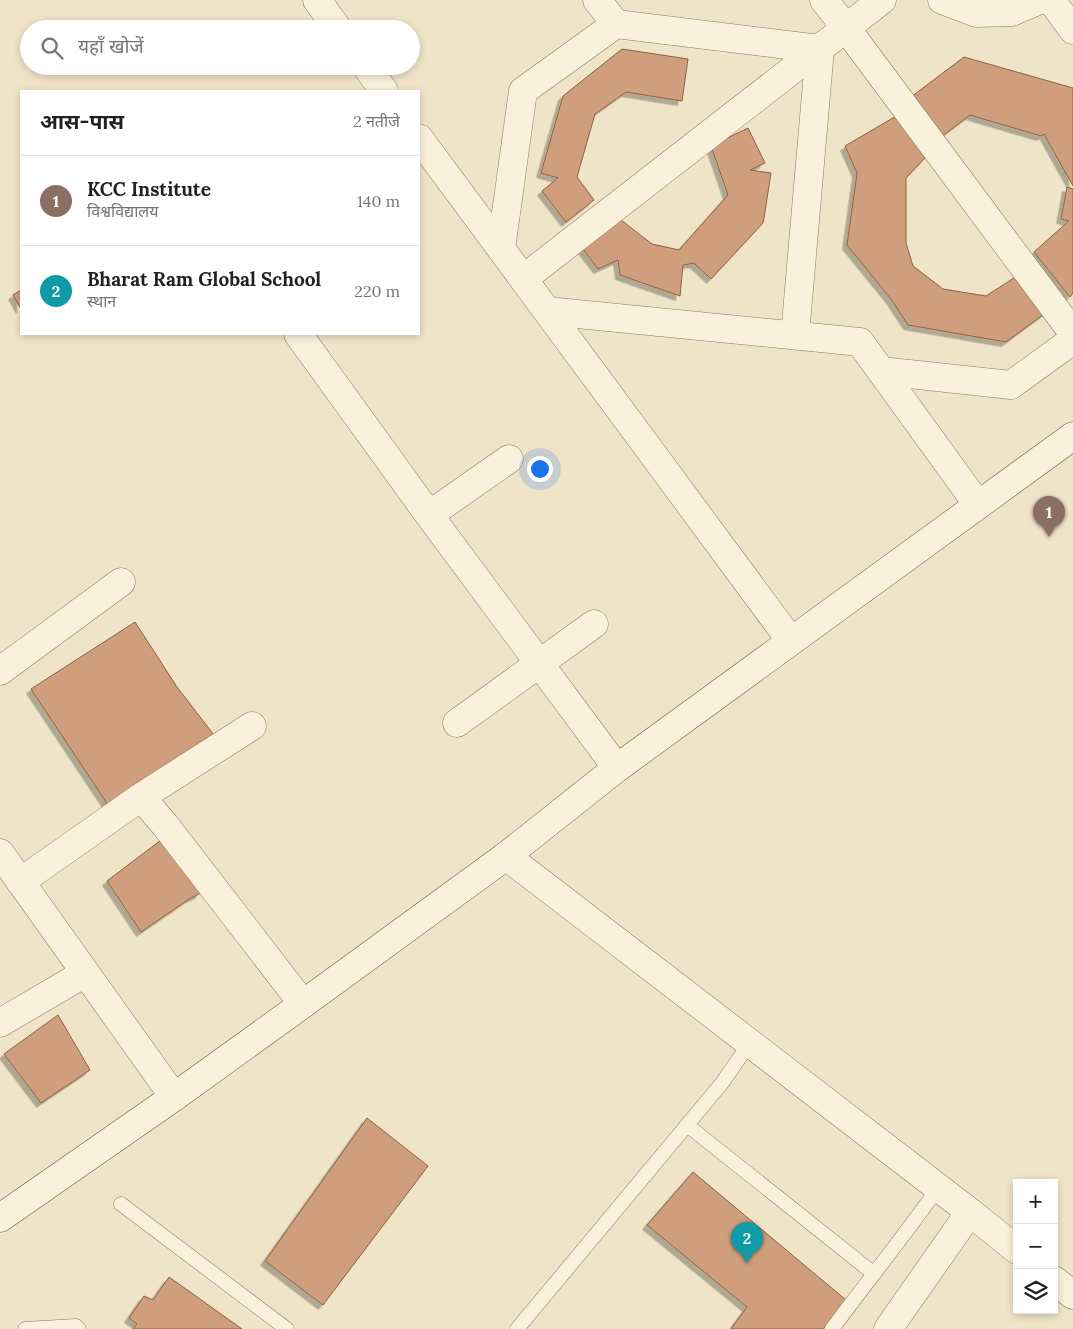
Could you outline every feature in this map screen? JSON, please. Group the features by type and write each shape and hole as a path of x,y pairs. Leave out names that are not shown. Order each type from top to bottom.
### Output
{"street":[{"path":"317,0 331,20"},
{"path":"597,0 616,24"},
{"path":"824,0 1073,333"},
{"path":"524,279 882,0"},
{"path":"942,0 976,13 1012,12 1040,0"},
{"path":"1051,0 1073,30"},
{"path":"501,249 523,91 616,24 820,49"},
{"path":"795,335 820,49"},
{"path":"372,75 383,90"},
{"path":"420,139 791,641"},
{"path":"547,311 860,342 978,506"},
{"path":"299,335 429,515 617,768"},
{"path":"882,371 1011,385 1073,340"},
{"path":"0,1218 174,1097 303,1004 506,856 617,768 1073,436"},
{"path":"429,515 509,459"},
{"path":"0,671 121,582"},
{"path":"457,723 594,624"},
{"path":"20,882 141,797 252,726"},
{"path":"141,797 165,825 303,1004"},
{"path":"0,853 174,1097"},
{"path":"506,856 1013,1247"},
{"path":"0,1024 85,973"},
{"path":"888,1329 970,1212"},
{"path":"1058,1283 1073,1295"}],"lane":[{"path":"517,1329 722,1083 749,1044"},
{"path":"687,1125 874,1273"},
{"path":"832,1329 938,1188"},
{"path":"121,1204 287,1329"},
{"path":"26,1329 76,1326 79,1329"}],"building":[{"path":"622,49 688,59 682,101 626,92 595,114 577,177 594,200 566,222 542,191 558,178 541,173 563,96"},
{"path":"964,57 1073,88 1073,186 1044,134 1041,136 970,115 937,140 907,100"},
{"path":"903,112 927,156 906,178 906,243 913,266 943,289 986,296 1023,272 1048,311 1006,342 908,325 891,299 847,245 857,173 845,146"},
{"path":"748,128 765,163 750,170 771,173 763,223 711,279 694,263 683,265 680,296 620,275 618,260 598,269 583,249 621,220 652,244 679,250 728,195 711,146"},
{"path":"1067,187 1073,189 1073,293 1070,297 1034,252 1069,221 1061,219"},
{"path":"20,291 20,307 13,295"},
{"path":"135,622 177,687 217,739 112,811 31,689"},
{"path":"161,840 201,893 189,899 141,932 107,881"},
{"path":"58,1015 90,1070 41,1103 4,1054"},
{"path":"367,1118 428,1166 323,1305 265,1261"},
{"path":"693,1172 846,1300 823,1329 731,1329 747,1307 647,1225"},
{"path":"169,1277 242,1329 133,1329 137,1324 129,1318 144,1296 153,1300"}],"place":[{"name":"KCC Institute","path":"1049,537"},
{"name":"Bharat Ram Global School","path":"747,1263"}]}
